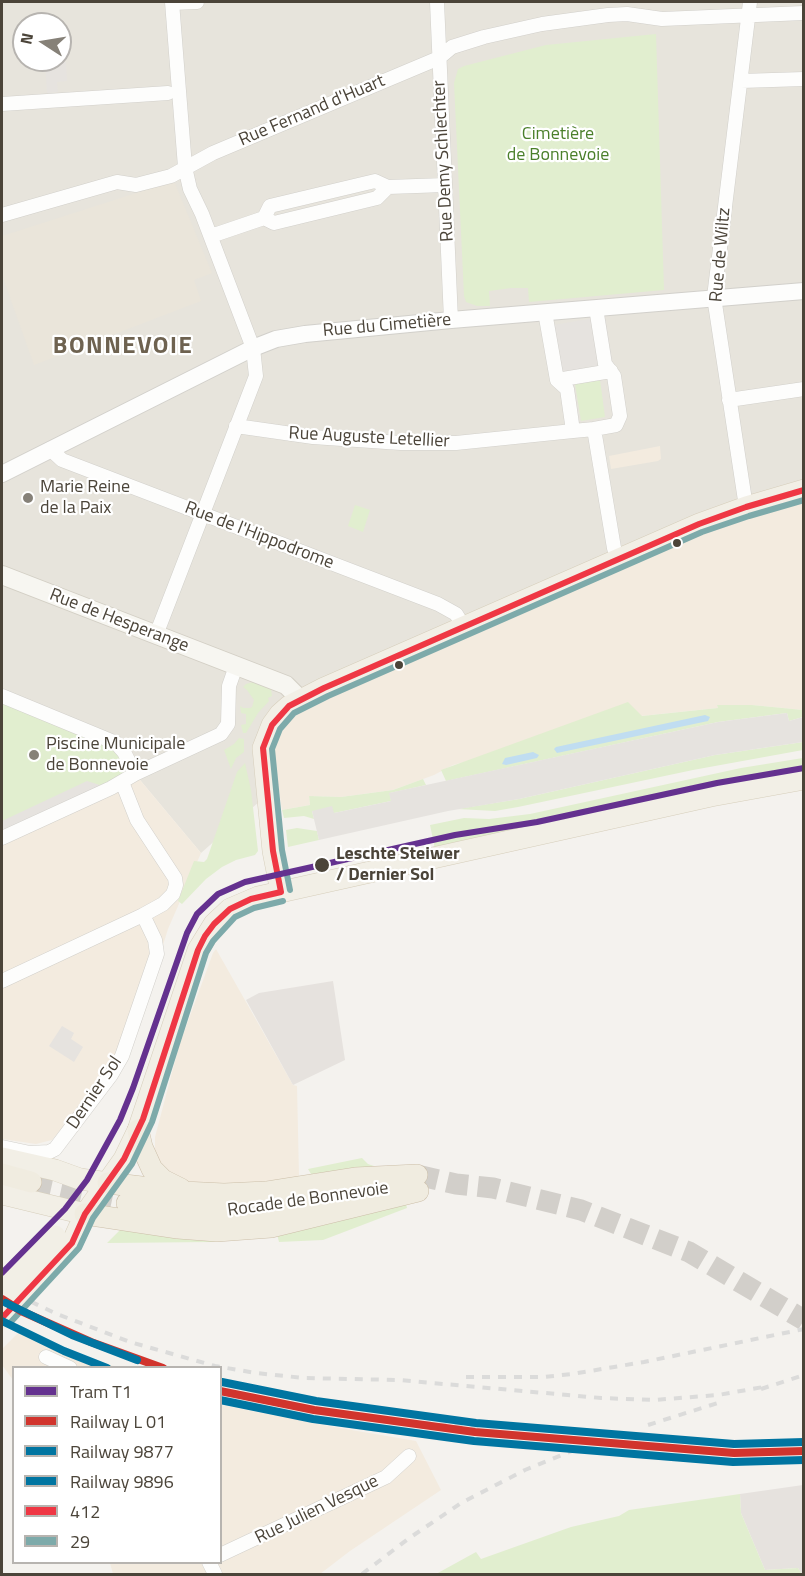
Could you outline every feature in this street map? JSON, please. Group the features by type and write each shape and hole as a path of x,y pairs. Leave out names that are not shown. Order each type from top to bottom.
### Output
{"highway":[{"path":"138,1130 142,1147 153,1169 163,1180 190,1193"},
{"path":"2,1174 31,1182"},
{"path":"108,1183 190,1193 224,1194 266,1192 355,1178 417,1184"},
{"path":"85,1214 178,1228 217,1231 271,1227 417,1184"},
{"name":"Rocade de Bonnevoie","path":"128,1203 190,1213 248,1211 417,1184"}],"main road":[{"path":"281,892 273,851 263,748 272,725 280,714 300,699 699,524 804,490"},
{"name":"Rue de Hesperange","path":"2,575 286,685 300,699"},
{"path":"2,1318 85,1214 124,1159 138,1130 198,950 214,924 230,909 251,899 281,892 711,796 804,779"},
{"path":"2,1158 55,1170 80,1179 108,1183"},
{"path":"2,1194 85,1214"},
{"path":"2,1290 64,1240"}],"street":[{"path":"156,635 256,376 253,348 211,236 190,189 185,166 172,2 197,2"},
{"name":"Rue Demy Schlechter","path":"437,2 451,320"},
{"name":"Rue Fernand d'Huart","path":"2,215 117,182 136,185 171,176 185,166 213,153 439,58 452,47 484,37 542,24 608,15 627,14 662,19 749,8 804,13"},
{"name":"Rue de Wiltz","path":"746,507 714,297 749,8"},
{"path":"741,81 804,79"},
{"path":"2,104 168,93"},
{"path":"211,236 264,218 270,206 375,181 388,187 445,185"},
{"name":"Rue du Cimetière","path":"2,474 253,348 276,339 305,334 451,320 804,291"},
{"path":"596,308 605,364 611,371"},
{"path":"545,312 558,380 567,389 573,431"},
{"path":"558,380 611,371"},
{"name":"Rue Auguste Letellier","path":"236,426 313,437 401,443 456,443 613,427 620,420 614,376 611,371"},
{"path":"729,400 804,388"},
{"path":"594,429 614,548 618,559"},
{"name":"Rue de l'Hippodrome","path":"50,449 62,460 438,604 456,614 464,627"},
{"path":"2,838 135,774 202,745 226,730 230,718 229,686 236,666"},
{"path":"2,696 116,743 124,752 135,774"},
{"path":"2,981 143,915 169,900 176,885 175,878 137,820 122,782"},
{"name":"Dernier Sol","path":"2,1147 30,1153 49,1152 55,1149 111,1075 122,1056 157,954 155,940 143,915"},
{"path":"46,1357 66,1366"},
{"name":"Rue Julien Vesque","path":"222,1555 386,1477 409,1456"}],"shaded area":[{"path":"2,2 803,2 803,490 277,786 201,853 135,774 2,696"},
{"path":"46,72 67,72 67,81 57,82 58,92 47,93"},
{"path":"174,181 212,273 194,280 201,301 34,365 2,275 2,236"},
{"path":"605,316 614,370 557,380 548,326"},
{"path":"660,446 661,459 658,461 611,469 609,456"},
{"path":"803,490 803,710 752,705 717,705 718,708 641,716 453,765 434,775 393,790 341,797 309,796 310,805 282,810 273,752 280,714"},
{"path":"787,713 789,721 803,717 803,742 715,755 519,799 448,811 319,840 312,811 332,806 334,813 391,801 389,793 718,722"},
{"path":"135,774 201,853 168,929 147,996 122,1056 69,1123 63,1121 64,1126 52,1140 36,1144 2,1139 2,838"},
{"path":"87,781 103,786 2,832 2,821"},
{"path":"216,949 293,1085 297,1086 299,1176 296,1178 224,1185 187,1183 167,1172 155,1156 155,1137 179,1046"},
{"path":"333,981 345,1060 293,1085 246,1000 259,993"},
{"path":"62,1026 74,1033 71,1039 83,1047 74,1062 49,1046"},
{"path":"20,1331 114,1366 12,1366 12,1379 2,1365 2,1349"},
{"path":"222,1405 416,1441 441,1490 320,1574 113,1574 110,1564 222,1564"},
{"path":"803,1485 803,1574 798,1568 765,1570 741,1513 740,1494"}],"green space":[{"name":"Cimetière de Bonnevoie","path":"656,34 664,290 529,302 528,288 511,288 489,291 490,306 477,306 466,302 454,83 458,69 546,45"},
{"path":"600,380 605,417 581,421 575,384"},
{"path":"355,505 370,510 363,532 348,526"},
{"path":"253,682 271,689 272,696 268,698 269,701 258,713 246,733 243,733 241,725 246,724 246,714 241,713 240,706 250,708 254,700 243,687"},
{"path":"2,696 116,743 135,774 2,838"},
{"path":"628,702 642,716 718,708 717,705 752,705 803,710 803,717 789,721 787,713 718,722 446,781 441,770"},
{"path":"239,738 244,739 244,752 236,758 231,769 224,750"},
{"path":"803,742 803,750 693,770 518,807 495,811 457,809 519,799 715,755"},
{"path":"803,758 803,774 435,849 430,825 464,818 489,819 530,814 741,768"},
{"path":"245,763 251,790 258,851 255,855 222,867 206,879 182,904 178,901 194,861 204,862 207,859 237,772"},
{"path":"423,779 426,785 390,793 391,801 334,813 312,811 314,819 304,816 284,818 282,810 310,805 309,796 341,797 393,790"},
{"path":"297,828 317,831 319,840 288,847 286,830"},
{"path":"362,1158 368,1164 377,1167 311,1174 308,1169"},
{"path":"406,1204 407,1208 323,1240 279,1242 277,1234"},
{"path":"121,1229 245,1239 213,1242 107,1243"},
{"path":"740,1494 741,1513 765,1570 798,1568 802,1574 436,1574 476,1552 481,1559 571,1527 619,1516 629,1510"}],"water":[{"path":"705,715 710,717 708,721 557,753 554,749 556,747"},
{"path":"533,752 539,755 537,758 502,764 505,758"}],"tunnel":[{"path":"417,1175 456,1184 493,1188 581,1210 689,1252 804,1320"},
{"path":"31,1182 127,1203"}],"railway":[{"path":"2,1288 57,1314 130,1342 215,1366"},
{"path":"466,1377 544,1377 572,1374 644,1362 804,1329"},
{"path":"222,1367 304,1378 399,1380 601,1398 654,1400 718,1395 769,1386"},
{"path":"761,1389 804,1375"},
{"path":"648,1425 724,1401"},
{"path":"359,1416 444,1425 570,1429"},
{"path":"362,1574 461,1503 525,1470 572,1451"}],"tram line":[{"name":"T1","path":"2,1273 65,1209 87,1180 120,1120 133,1088 187,933 197,914 218,894 245,882 455,835 537,822 717,783 804,768"}],"transit line":[{"name":"412","path":"281,892 273,851 263,748 272,725 289,706 324,688 699,524 804,490"},
{"name":"29","path":"290,890 282,850 272,749 280,729 294,713 702,532 804,500"},
{"name":"412","path":"2,1318 72,1243 85,1214 124,1159 143,1119 198,950 205,936 230,909 251,899 281,892"},
{"name":"29","path":"9,1324 79,1248 93,1218 132,1164 152,1122 206,953 213,941 235,917 254,908 283,901"},
{"path":"2,1299 21,1311 91,1342 157,1366"},
{"path":"222,1391 314,1410 475,1432 734,1453 804,1451"}],"rail line":[{"name":"9896","path":"6,1303 72,1335 137,1360"},
{"name":"9877","path":"2,1321 64,1351 102,1366"},
{"name":"9896","path":"222,1382 316,1401 476,1423 734,1444 804,1442"},
{"name":"9877","path":"222,1400 313,1419 474,1441 733,1462 804,1460"}],"place":[{"name":"Marie Reine de la Paix","path":"28,498"},
{"name":"Piscine Municipale de Bonnevoie","path":"34,755"},
{"name":"Leschte Steiwer / Dernier Sol","path":"322,865"}],"district":[{"name":"BONNEVOIE","path":"123,347"}]}
